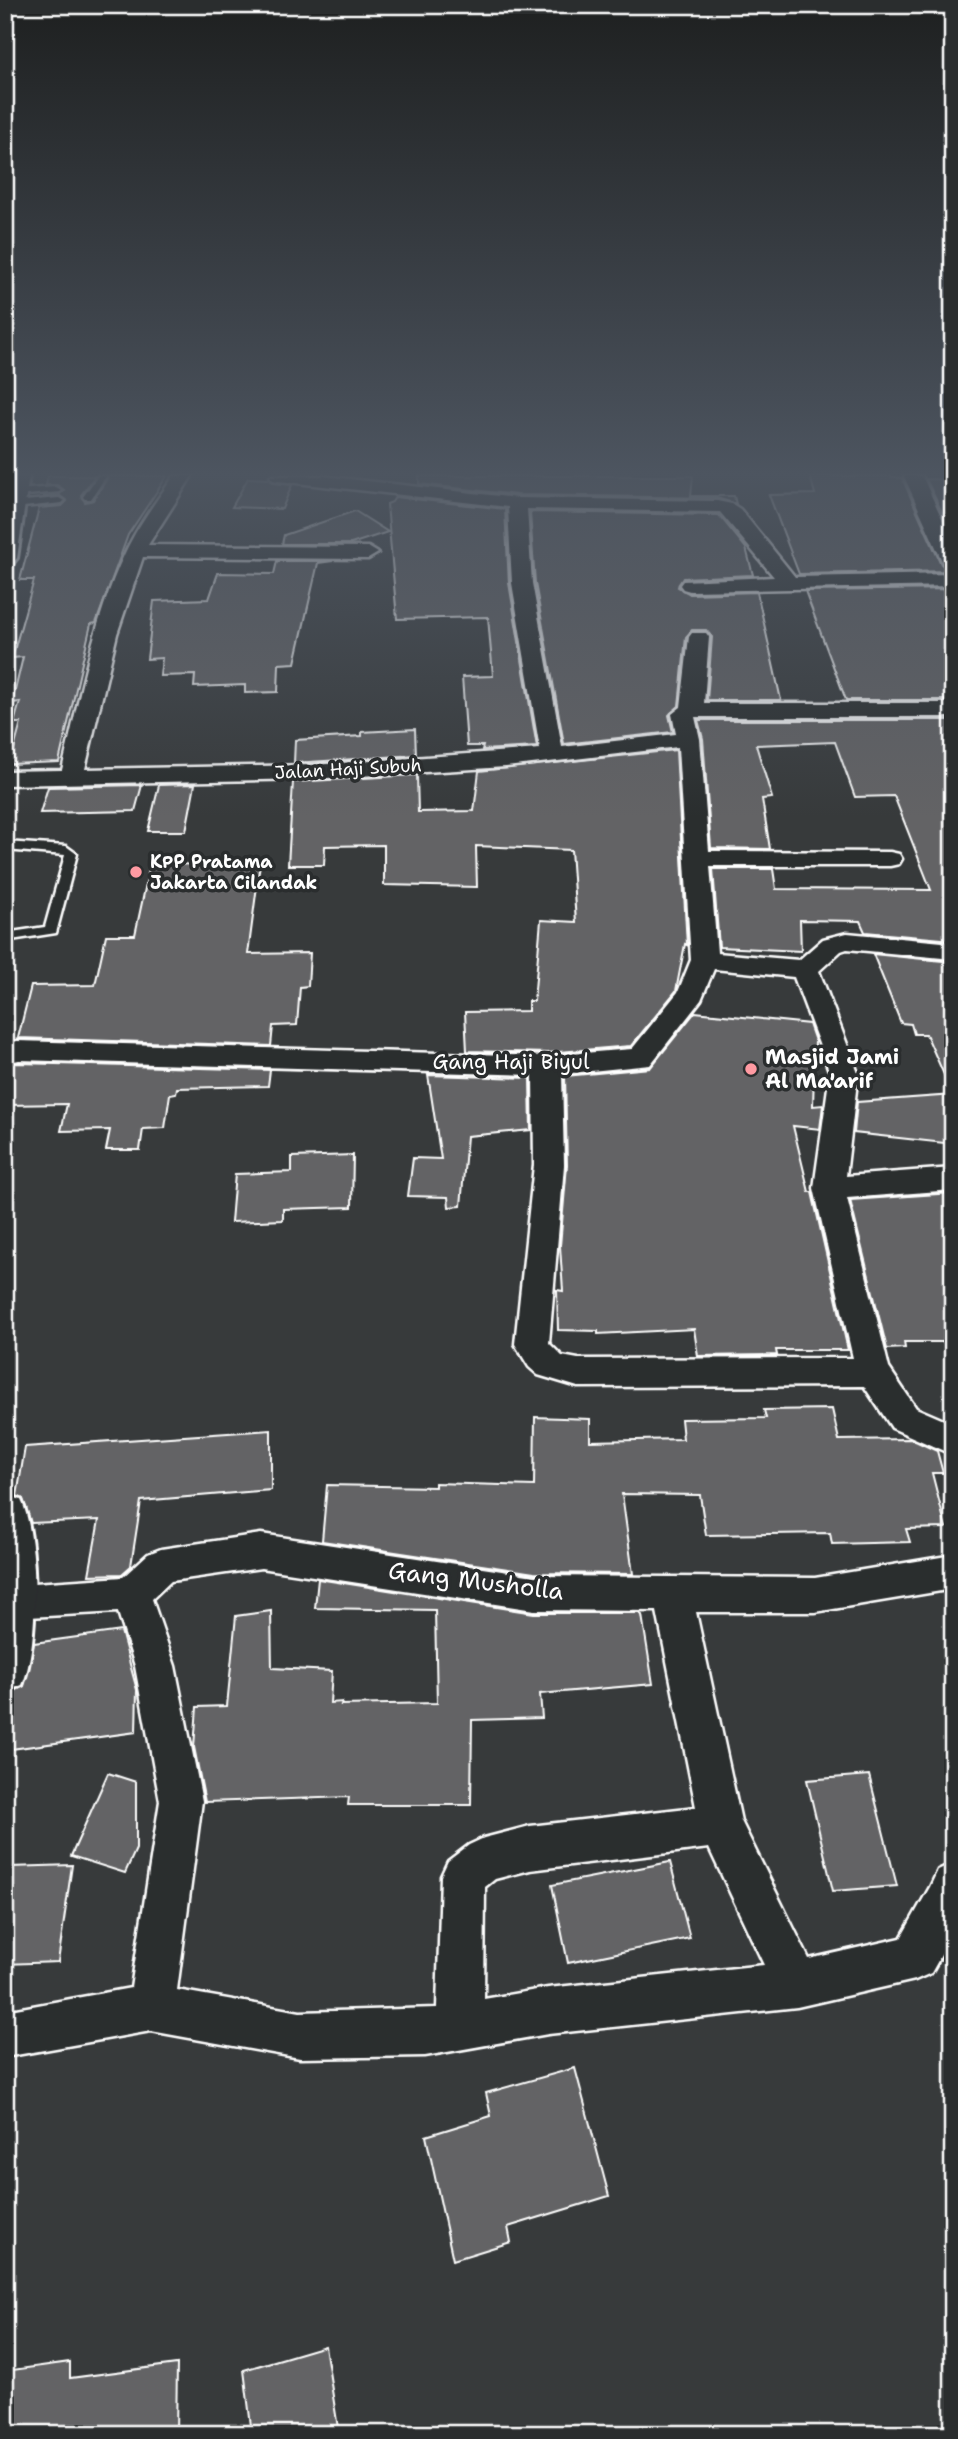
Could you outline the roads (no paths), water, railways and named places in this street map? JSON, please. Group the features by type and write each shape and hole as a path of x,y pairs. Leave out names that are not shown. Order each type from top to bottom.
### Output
{"highway":[{"path":"5,1514 11,1600 5,1669"}],"street":[{"path":"72,775 111,623 123,590"},
{"path":"523,590 552,753"},
{"path":"692,710 699,637"},
{"path":"953,710 692,710 683,714 689,739 704,960 806,969 832,945 847,941 953,951"},
{"name":"Jalan Haji Subuh","path":"5,778 313,772 506,760 689,739"},
{"path":"697,858 890,859"},
{"name":"Gang Haji Biyul","path":"5,1054 17,1050 547,1066 640,1058 691,994 704,960"},
{"path":"806,969 844,1073 829,1188 873,1372 904,1418 953,1440"},
{"path":"547,1066 550,1165 532,1344 541,1362 558,1370 578,1373 873,1372"},
{"path":"829,1188 953,1179"},
{"name":"Gang Musholla","path":"131,1594 161,1566 261,1551 534,1592 815,1595 953,1572"},
{"path":"11,1600 131,1594 155,1666 181,1801 152,2008"},
{"path":"673,1594 721,1825 797,1984"},
{"path":"460,2026 463,1876 484,1860 530,1848 721,1825"},
{"path":"5,2034 152,2008 300,2035 425,2033 548,2011 797,1984 915,1957 950,1896 953,1885"}],"lane":[{"path":"5,846 66,850 71,854 51,930 5,937"}],"place":[{"name":"KPP Pratama Jakarta Cilandak","path":"136,872"},
{"name":"Masjid Jami Al Ma'arif","path":"751,1069"}]}
